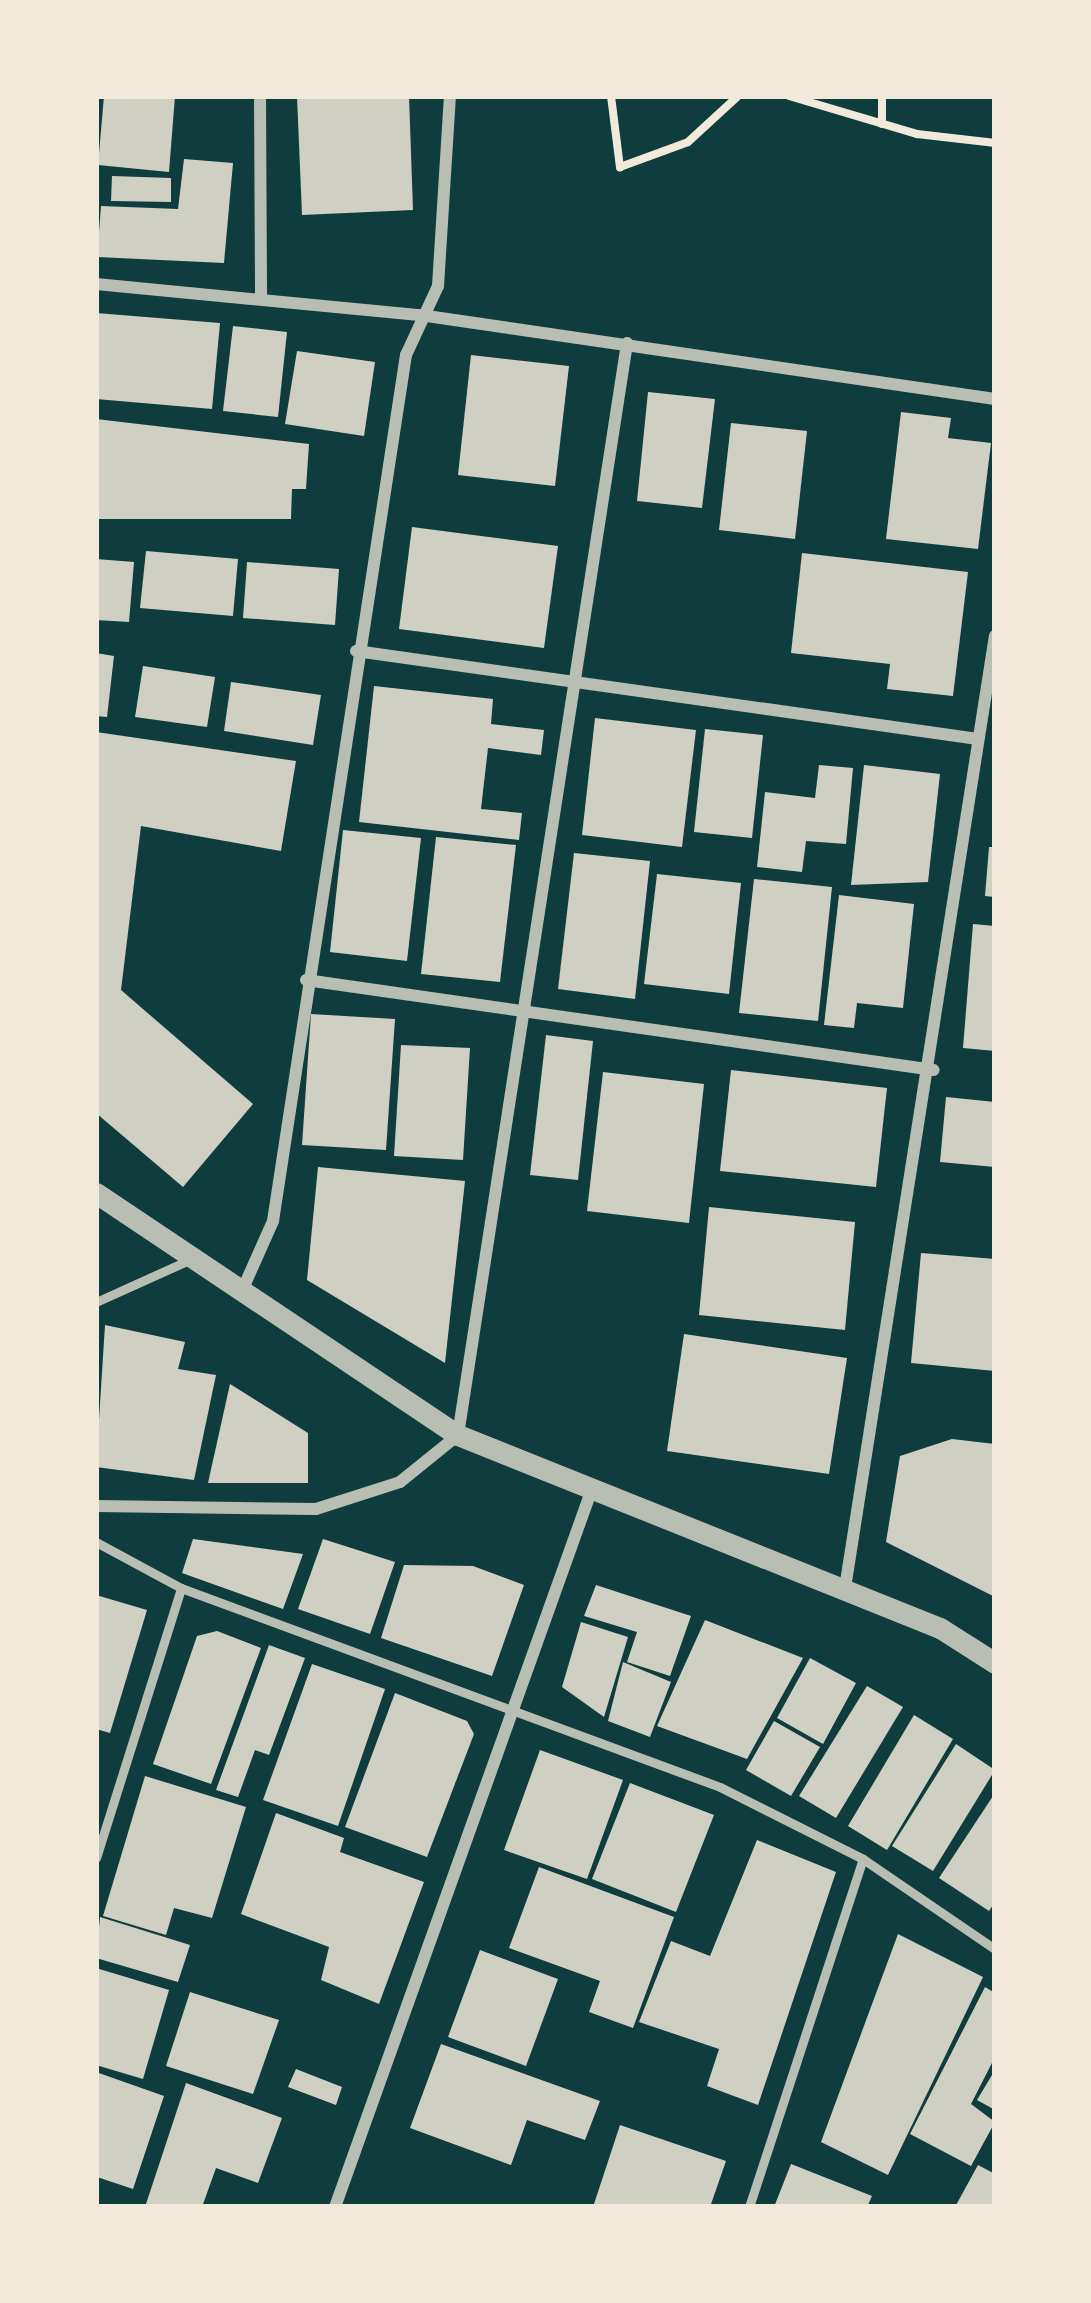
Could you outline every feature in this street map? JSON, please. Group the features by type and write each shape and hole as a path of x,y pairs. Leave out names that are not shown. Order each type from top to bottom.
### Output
{"street":[{"path":"260,96 261,297"},
{"path":"241,1294 273,1220 356,651 420,315 438,286 450,96"},
{"path":"96,284 420,315 995,399"},
{"path":"96,1506 316,1509 400,1482 458,1435 578,684 627,344"},
{"path":"845,1588 934,1070 995,636"},
{"path":"356,651 978,739"},
{"path":"306,980 934,1070"},
{"path":"96,1193 187,1261 458,1435 845,1588 995,1663"},
{"path":"335,2207 592,1489"}],"lane":[{"path":"96,1301 187,1261"},
{"path":"96,1542 181,1588 720,1787 863,1859 995,1949"},
{"path":"96,1858 181,1588"},
{"path":"749,2207 863,1859"}],"path":[{"path":"611,96 620,166 688,142 738,96"},
{"path":"789,96 882,124 995,143"},
{"path":"882,96 882,124"}],"building":[{"path":"104,96 175,96 169,172 98,165"},
{"path":"297,96 409,96 413,210 302,215"},
{"path":"184,159 233,163 224,263 97,257 101,206 178,209"},
{"path":"112,176 171,178 171,202 111,201"},
{"path":"96,313 220,323 212,409 96,399"},
{"path":"233,326 287,332 278,417 223,411"},
{"path":"297,351 375,362 364,436 285,424"},
{"path":"471,355 569,366 555,486 458,475"},
{"path":"648,392 715,399 702,508 637,501"},
{"path":"901,412 951,418 948,438 991,443 978,549 886,539"},
{"path":"96,419 309,444 306,489 292,489 291,519 96,519"},
{"path":"731,423 807,431 795,539 719,530"},
{"path":"412,527 558,546 544,648 399,629"},
{"path":"146,551 238,559 233,616 140,608"},
{"path":"802,553 968,572 953,696 887,689 890,664 791,653"},
{"path":"96,559 134,562 129,622 96,620"},
{"path":"247,562 339,569 335,625 243,618"},
{"path":"96,653 114,656 107,717 96,716"},
{"path":"143,666 215,677 207,727 135,717"},
{"path":"231,682 321,695 313,745 224,731"},
{"path":"374,686 493,699 491,724 544,730 541,755 488,748 481,809 522,813 519,840 359,822"},
{"path":"595,718 696,730 682,847 582,835"},
{"path":"705,729 763,735 752,838 694,832"},
{"path":"96,732 296,761 281,851 141,826 121,990 253,1104 183,1187 96,1113"},
{"path":"819,765 853,768 846,844 806,841 802,872 757,867 765,792 815,798"},
{"path":"864,765 940,774 928,882 851,885"},
{"path":"343,830 421,838 407,961 330,952"},
{"path":"436,837 516,845 500,982 421,974"},
{"path":"989,847 995,847 995,897 985,896"},
{"path":"574,853 650,861 635,999 558,989"},
{"path":"657,874 741,883 729,994 644,984"},
{"path":"754,879 832,887 818,1021 739,1013"},
{"path":"839,895 914,904 903,1008 857,1003 854,1028 824,1025"},
{"path":"973,924 995,926 995,1051 963,1048"},
{"path":"311,1014 395,1019 386,1150 302,1145"},
{"path":"546,1035 593,1041 578,1180 530,1175"},
{"path":"401,1045 470,1048 463,1160 394,1156"},
{"path":"731,1070 887,1088 876,1187 720,1171"},
{"path":"603,1072 704,1084 689,1223 587,1211"},
{"path":"946,1097 995,1102 995,1167 940,1162"},
{"path":"318,1167 465,1181 445,1363 307,1280"},
{"path":"709,1207 855,1222 845,1330 699,1315"},
{"path":"921,1253 995,1259 995,1371 911,1363"},
{"path":"105,1325 185,1342 178,1369 216,1375 194,1480 96,1467"},
{"path":"684,1334 847,1358 829,1474 667,1451"},
{"path":"230,1384 308,1433 308,1483 208,1483"},
{"path":"952,1439 995,1444 995,1597 886,1542 900,1456"},
{"path":"193,1539 303,1554 283,1609 182,1573"},
{"path":"323,1539 395,1562 370,1634 298,1609"},
{"path":"404,1565 473,1566 524,1585 492,1676 381,1638"},
{"path":"596,1585 691,1616 670,1676 627,1662 637,1632 584,1616"},
{"path":"96,1595 147,1610 110,1733 96,1729"},
{"path":"705,1620 803,1658 747,1759 657,1726"},
{"path":"581,1622 628,1637 604,1717 562,1687"},
{"path":"217,1631 261,1648 211,1784 153,1764 197,1636"},
{"path":"269,1645 305,1658 269,1755 255,1750 238,1797 216,1790"},
{"path":"810,1658 856,1683 823,1744 777,1718"},
{"path":"623,1662 671,1682 650,1737 608,1721"},
{"path":"312,1664 385,1689 338,1826 263,1800"},
{"path":"867,1686 903,1707 836,1818 799,1796"},
{"path":"395,1693 467,1721 474,1734 427,1857 345,1827"},
{"path":"914,1715 953,1739 887,1850 848,1826"},
{"path":"774,1721 820,1747 791,1796 746,1770"},
{"path":"956,1744 995,1770 933,1871 892,1846"},
{"path":"540,1750 623,1780 587,1879 504,1850"},
{"path":"145,1776 246,1807 212,1918 174,1908 166,1935 103,1916"},
{"path":"630,1783 714,1815 676,1912 592,1879"},
{"path":"995,1793 995,1902 989,1911 939,1878"},
{"path":"276,1813 344,1838 340,1852 424,1882 379,2004 321,1980 329,1947 241,1914"},
{"path":"757,1840 836,1872 758,2105 707,2086 719,2049 639,2022 671,1941 710,1956"},
{"path":"539,1867 674,1917 633,2028 589,2012 600,1981 509,1948"},
{"path":"100,1917 190,1945 178,1982 96,1958"},
{"path":"898,1934 983,1977 888,2175 821,2142"},
{"path":"480,1950 558,1979 526,2066 448,2037"},
{"path":"96,1968 169,1990 143,2079 96,2065"},
{"path":"985,1987 995,1993 995,2057 971,2104 995,2122 971,2166 910,2134"},
{"path":"190,1992 279,2020 253,2094 166,2066"},
{"path":"441,2044 600,2101 585,2140 527,2120 511,2165 410,2128"},
{"path":"296,2069 342,2087 336,2105 288,2087"},
{"path":"995,2070 995,2110 977,2100"},
{"path":"96,2072 164,2096 133,2189 97,2177"},
{"path":"186,2083 282,2118 258,2183 216,2168 202,2207 145,2207"},
{"path":"620,2125 726,2161 710,2207 593,2207"},
{"path":"791,2164 872,2196 867,2207 774,2207"},
{"path":"978,2165 995,2174 995,2207 955,2207"}]}
